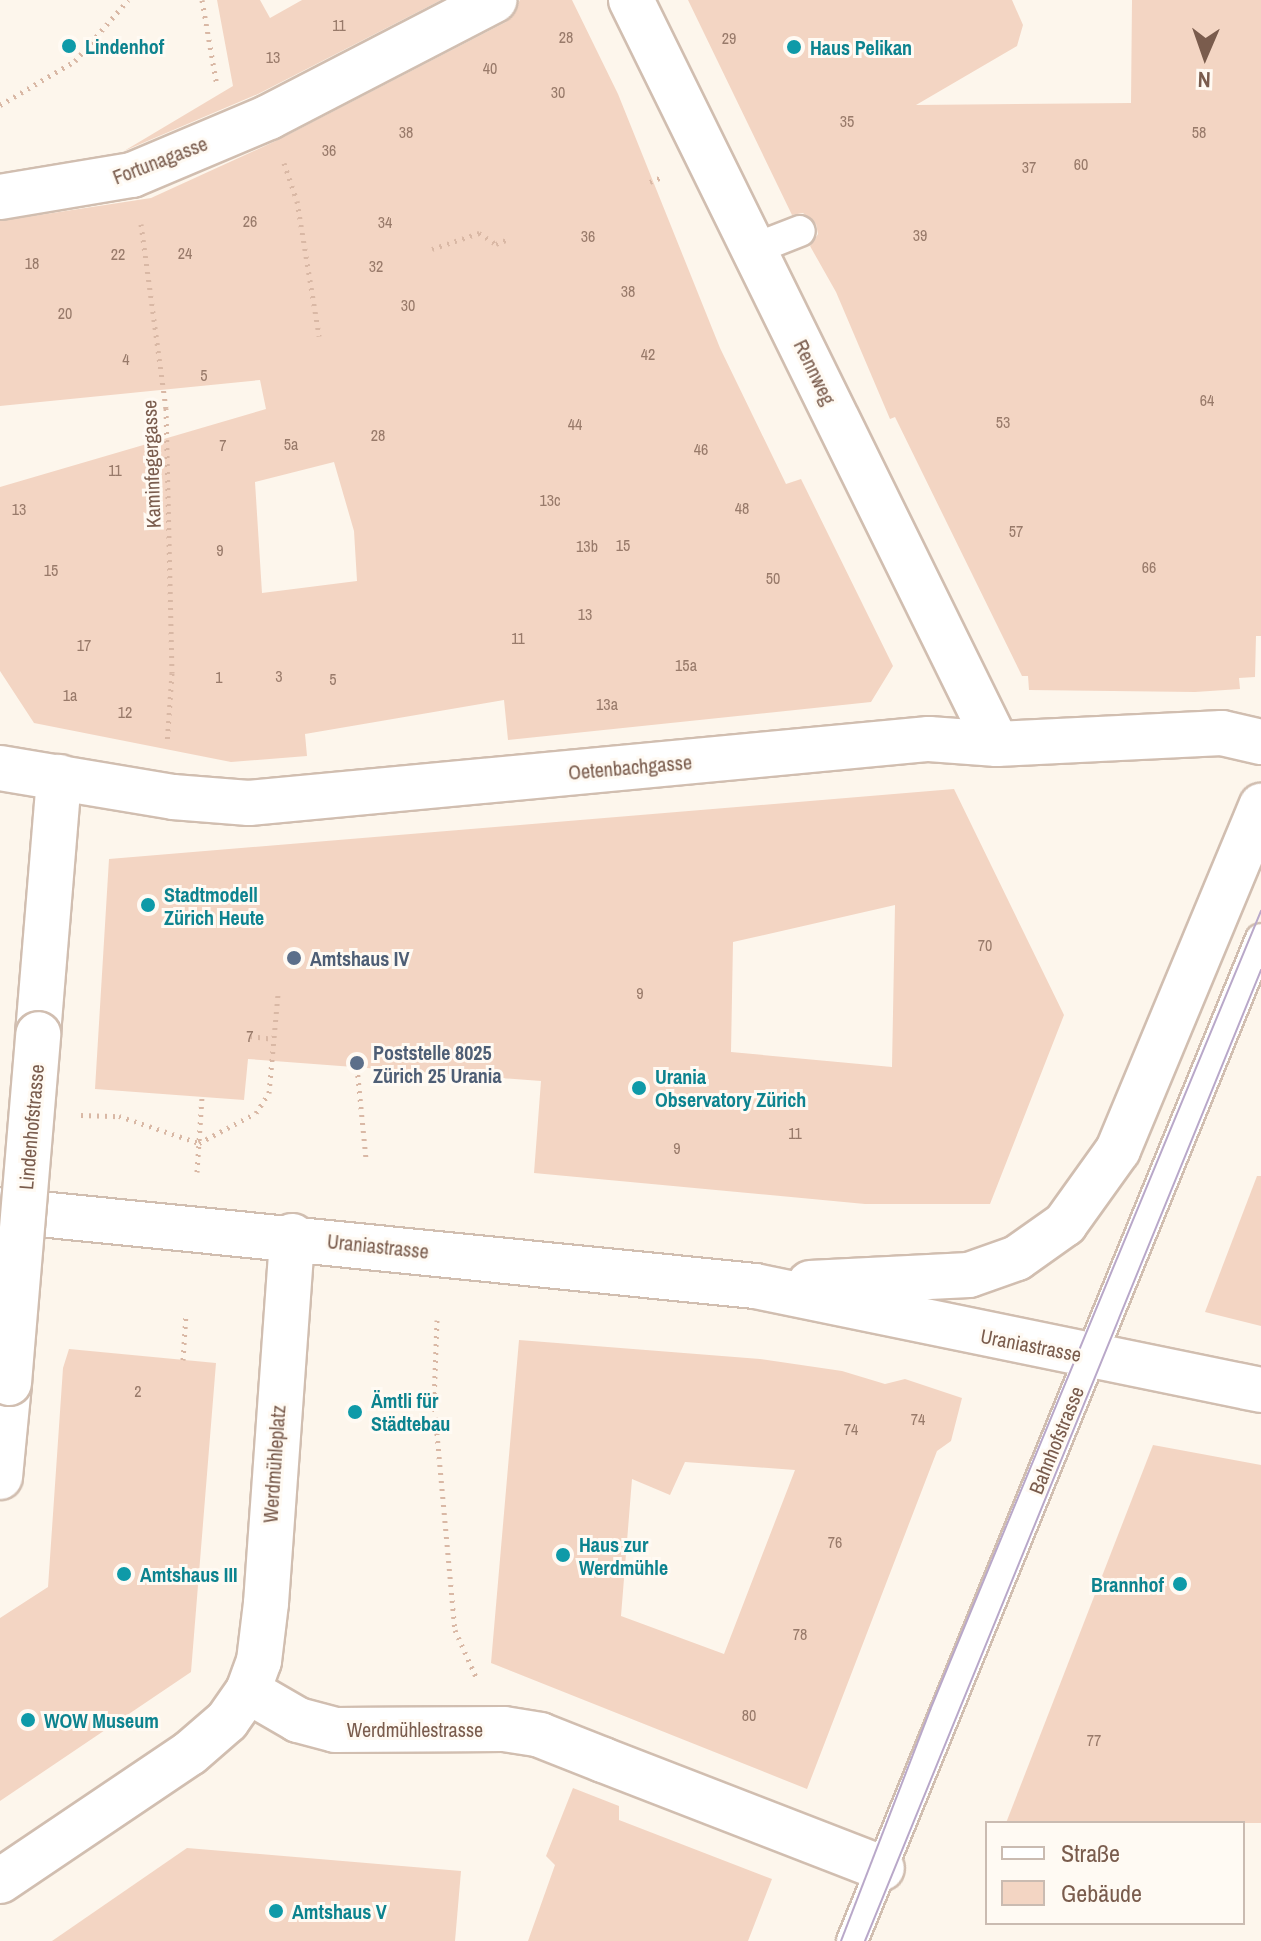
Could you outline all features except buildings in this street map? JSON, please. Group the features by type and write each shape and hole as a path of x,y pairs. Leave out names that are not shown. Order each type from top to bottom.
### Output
{"street":[{"name":"Fortunagasse","path":"0,197 132,175 250,125 495,0"},
{"name":"Rennweg","path":"631,0 997,744"},
{"name":"Oetenbachgasse","path":"0,768 173,797 249,803 929,739 997,744 1222,733 1261,742"},
{"name":"Lindenhofstrasse","path":"0,1477 59,777"},
{"name":"Uraniastrasse","path":"755,1286 946,1277 996,1267 1065,1224 1118,1150 1261,806"},
{"name":"Uraniastrasse","path":"0,1210 292,1236 755,1286 1261,1390"},
{"name":"Werdmühleplatz","path":"248,1691 259,1661 266,1603 292,1236"},
{"name":"Werdmühlestrasse","path":"248,1691 298,1720 335,1730 504,1729 540,1735 882,1868"},
{"path":"0,1881 190,1753 227,1721 248,1691"}],"lane":[{"path":"754,249 800,231"},
{"name":"Bahnhofstrasse","path":"852,1941 1261,939"}],"path":[{"path":"0,105 75,61 128,0"},
{"path":"202,0 219,98 250,125 297,201 319,336"},
{"name":"Kaminfegergasse","path":"132,175 156,305 166,408 172,673 167,754"},
{"path":"432,249 479,233 496,244 506,240"},
{"path":"72,1114 119,1116 199,1143 256,1113 269,1093 278,994"},
{"path":"250,1036 274,1039"},
{"path":"357,1067 366,1158"},
{"path":"197,1172 202,1096"},
{"path":"183,1360 186,1314"},
{"path":"437,1320 434,1401 455,1630 504,1729"}],"tram line":[{"path":"841,1941 930,1710 1261,911"},
{"path":"865,1941 1261,970"}],"place":[{"name":"Lindenhof","path":"69,46"},
{"name":"Haus Pelikan","path":"794,47"},
{"name":"Stadtmodell Zürich Heute","path":"148,905"},
{"name":"Amtshaus IV","path":"294,958"},
{"name":"Poststelle 8025 Zürich 25 Urania","path":"357,1063"},
{"name":"Urania Observatory Zürich","path":"639,1088"},
{"name":"Ämtli für Städtebau","path":"355,1412"},
{"name":"Haus zur Werdmühle","path":"563,1555"},
{"name":"Amtshaus III","path":"124,1574"},
{"name":"Brannhof","path":"1180,1584"},
{"name":"WOW Museum","path":"28,1720"},
{"name":"Amtshaus V","path":"276,1911"}]}
